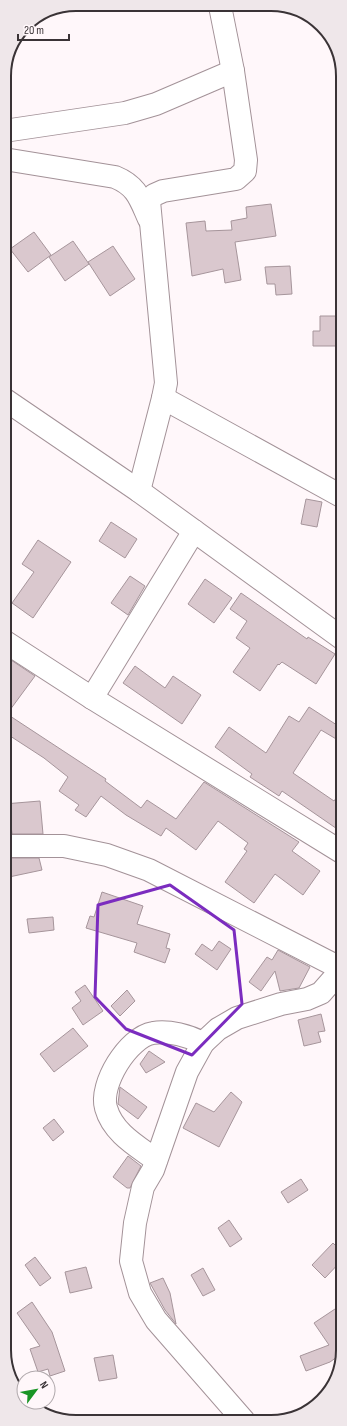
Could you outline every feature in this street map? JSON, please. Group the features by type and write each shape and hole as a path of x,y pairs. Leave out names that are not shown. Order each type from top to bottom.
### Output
{"street":[{"path":"139,491 164,398 165,369 149,202 154,195 162,191 236,179 246,171 246,160 233,71 221,11"},
{"path":"11,130 132,111 156,104 233,71"},
{"path":"11,160 115,177 126,182 136,191 150,221"},
{"path":"164,398 336,494"},
{"path":"11,404 139,491 336,633"},
{"path":"92,698 194,531"},
{"path":"11,646 92,698 336,849"},
{"path":"11,846 64,846 107,854 149,870 336,965"},
{"path":"239,1415 156,1320 140,1294 130,1261 135,1223 143,1187 156,1160 187,1072 203,1043 218,1029 237,1018 281,1004 306,999 321,993 336,975"},
{"path":"156,1160 125,1137 114,1125 106,1108 105,1088 129,1047 138,1040 152,1033 190,1037 203,1043"}],"highlighted area":[{"path":"170,885 234,930 242,1004 192,1055 126,1029 95,997 98,905"}],"building":[{"path":"271,204 276,236 235,242 241,280 225,283 223,269 192,276 186,223 205,221 206,231 232,230 231,221 247,218 246,207"},
{"path":"34,232 51,255 28,272 11,248"},
{"path":"73,241 89,264 65,281 49,257"},
{"path":"113,246 135,279 110,296 88,262"},
{"path":"290,266 292,294 276,295 275,284 267,284 265,267"},
{"path":"320,316 336,316 336,346 313,346 313,331 320,331"},
{"path":"306,499 322,502 317,527 301,524"},
{"path":"111,522 137,539 125,558 99,541"},
{"path":"38,540 71,562 33,618 12,603 34,572 22,564"},
{"path":"130,576 145,586 128,615 111,603"},
{"path":"205,579 232,598 214,623 188,604"},
{"path":"241,593 307,639 308,637 335,654 316,684 282,662 279,665 278,664 260,691 233,672 250,648 236,638 247,621 230,609"},
{"path":"11,660 35,676 11,709"},
{"path":"135,666 165,688 173,676 201,695 182,724 123,683"},
{"path":"309,707 336,724 336,739 321,730 293,773 334,801 336,798 336,828 282,791 279,796 250,777 252,774 215,747 229,727 266,753 289,716 299,722"},
{"path":"11,717 106,779 105,781 141,808 147,800 176,819 204,782 299,842 292,851 320,871 303,895 275,874 254,903 225,882 247,851 244,849 248,843 218,821 196,850 166,828 161,836 126,815 101,796 86,817 75,810 79,805 59,791 68,777 44,758 11,737"},
{"path":"40,801 43,834 12,834 11,803"},
{"path":"11,858 39,858 42,870 11,877"},
{"path":"102,892 143,906 137,924 170,934 166,948 170,949 165,963 134,952 137,943 86,928 90,916 94,917"},
{"path":"53,917 54,930 29,933 27,919"},
{"path":"219,941 231,949 217,970 195,954 202,944 212,951"},
{"path":"278,950 310,967 299,988 280,991 275,971 261,991 249,982 267,957 272,960"},
{"path":"85,985 103,1011 83,1025 72,1008 81,1001 75,992"},
{"path":"127,990 135,1001 120,1016 111,1006"},
{"path":"321,1014 325,1031 318,1032 321,1042 304,1046 298,1020"},
{"path":"73,1028 88,1046 54,1072 40,1054"},
{"path":"149,1051 165,1062 146,1073 140,1064"},
{"path":"120,1087 147,1107 138,1119 118,1104"},
{"path":"231,1092 242,1102 219,1147 183,1128 196,1103 214,1112"},
{"path":"54,1119 64,1132 53,1141 43,1128"},
{"path":"128,1156 141,1166 130,1188 127,1188 113,1177"},
{"path":"301,1179 308,1190 288,1203 281,1192"},
{"path":"229,1220 242,1239 230,1247 218,1228"},
{"path":"333,1243 336,1246 336,1266 325,1278 312,1265"},
{"path":"35,1257 51,1278 40,1286 25,1265"},
{"path":"86,1267 92,1288 70,1293 65,1272"},
{"path":"203,1268 215,1290 203,1296 191,1275"},
{"path":"163,1278 170,1293 176,1324 165,1310 150,1283"},
{"path":"32,1302 52,1332 65,1371 56,1374 56,1370 37,1370 30,1349 40,1346 17,1313"},
{"path":"336,1308 335,1358 330,1362 306,1371 300,1356 329,1345 314,1323"},
{"path":"113,1355 117,1378 99,1381 94,1358"}]}
